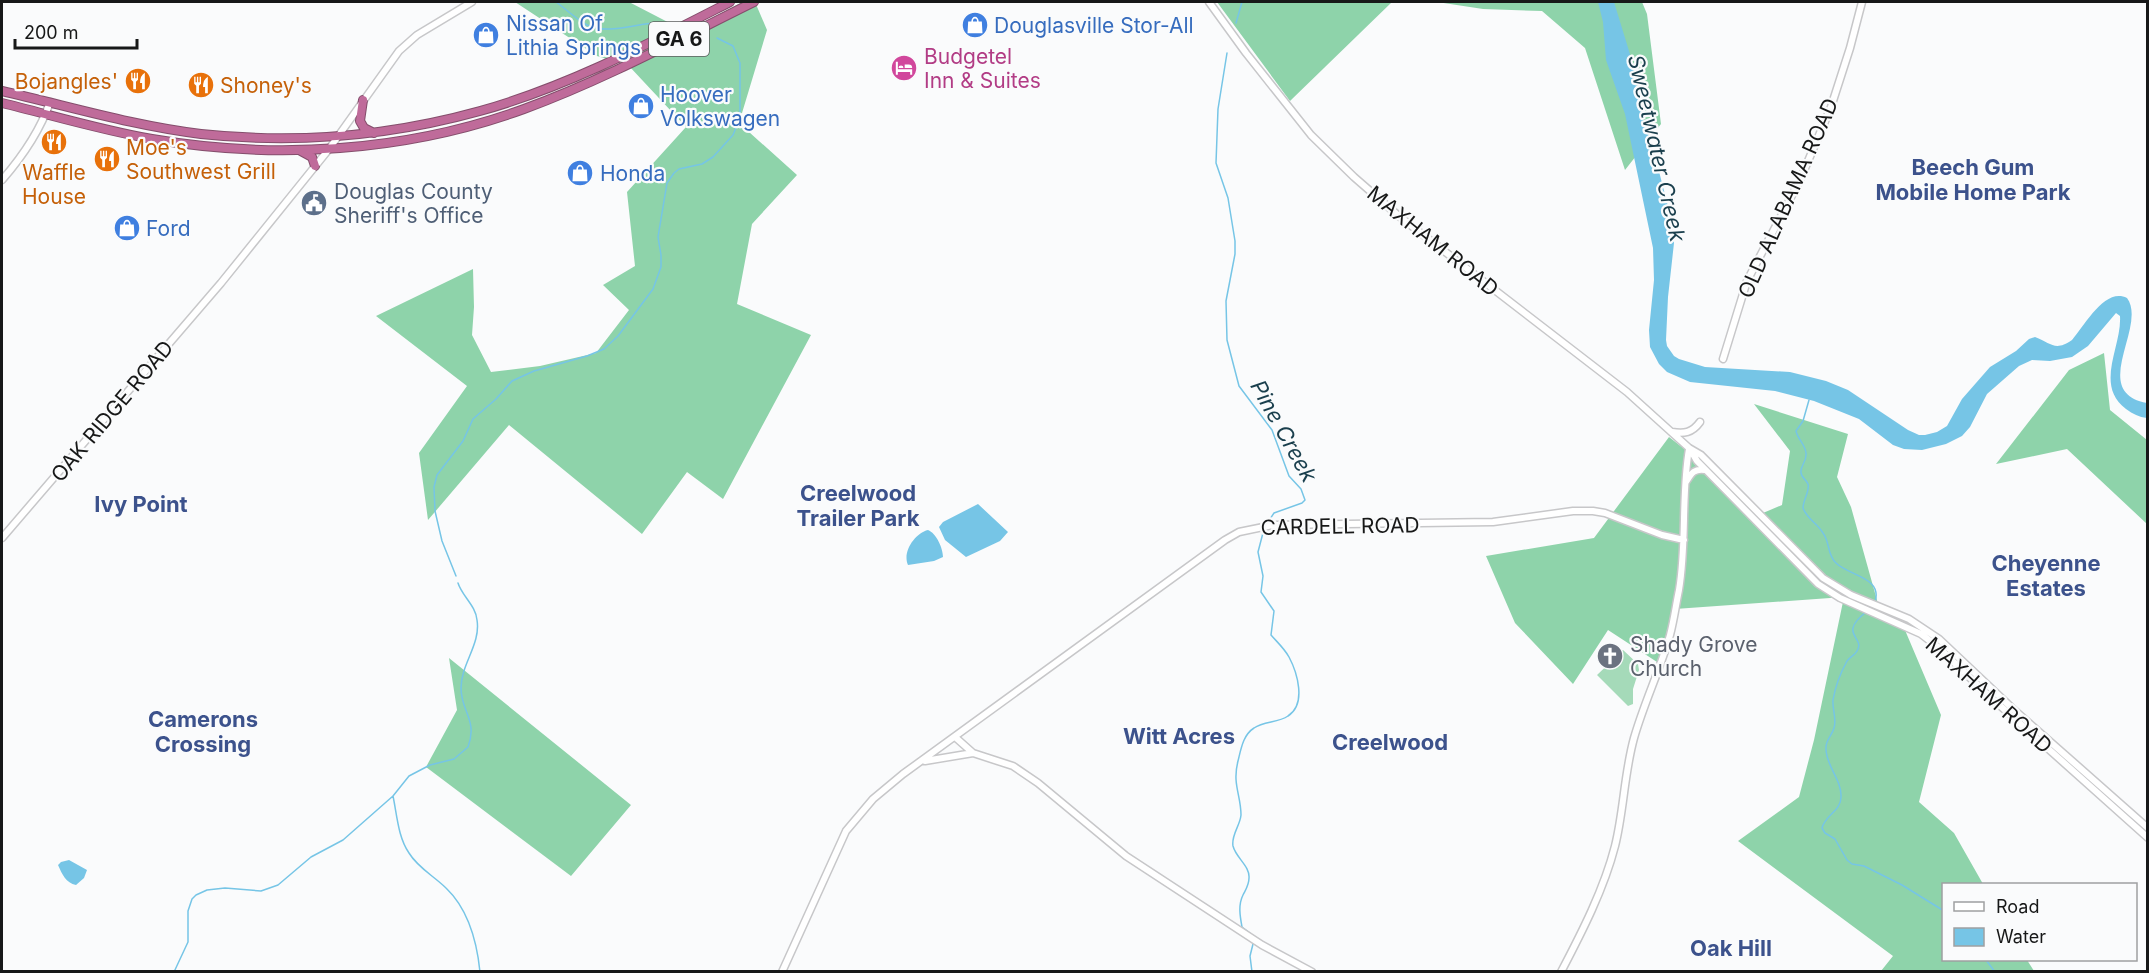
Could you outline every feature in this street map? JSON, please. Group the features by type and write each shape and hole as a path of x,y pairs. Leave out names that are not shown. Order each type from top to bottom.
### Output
{"highway":[{"name":"GA 6","path":"2,91 88,112 201,134 269,138 337,137 375,133 414,127 483,111 602,64 730,2"},
{"name":"GA 6","path":"2,103 148,138 216,147 329,149 413,138 470,125 526,108 626,65 754,2"},
{"path":"363,100 360,122 366,130 375,133"},
{"path":"300,150 312,157 315,166"}],"street":[{"name":"OAK RIDGE ROAD","path":"2,538 221,283 329,149 399,51 408,42 472,2"},
{"name":"MAXHAM ROAD","path":"1209,2 1311,135 1354,177 1400,217 1627,392 1689,448 1701,455 1823,578 1863,600 1909,619 1939,639 2012,708 2148,828"},
{"name":"OLD ALABAMA ROAD","path":"1723,359 1747,281 1800,180 1831,107 1862,2"},
{"path":"2,180 29,144 50,102"},
{"path":"1671,432 1685,433 1696,428 1700,422"},
{"name":"MAXHAM ROAD","path":"1689,448 1696,460 1818,584 1834,595 1921,634 1938,647 1987,694 2148,838"},
{"path":"1561,972 1593,904 1615,846 1625,775 1634,738 1670,634 1679,590 1689,448"},
{"path":"1686,483 1693,471 1698,469 1707,471"},
{"name":"CARDELL ROAD","path":"782,972 846,831 873,798 955,736 1239,532 1273,525 1493,522 1573,511 1593,511 1605,513 1662,535 1684,540"},
{"path":"955,736 973,753 1013,766 1038,783 1144,869 1262,945 1312,972"},
{"path":"921,762 973,753"}],"green space":[{"path":"515,2 629,2 687,32 742,2 755,2 767,30 739,123 797,175 752,224 737,304 811,335 723,499 687,472 642,534 509,425 428,520 419,453 467,386 376,316 473,269 472,335 491,372 540,366 596,353 629,310 603,285 635,266 627,192 686,127 629,66 597,56"},
{"path":"1217,2 1392,2 1290,101"},
{"path":"1437,2 1642,2 1647,14 1661,124 1625,170 1585,48 1542,11 1483,9"},
{"path":"2104,353 2110,410 2147,440 2147,524 2067,449 1996,464 2069,370"},
{"path":"1754,404 1848,434 1837,477 1851,507 1880,611 1899,616 1941,715 1919,802 1954,833 1982,883 1942,883 1942,961 2028,961 2034,971 1881,971 1893,956 1738,841 1799,797 1814,740 1844,597 1675,609 1657,662 1608,630 1573,684 1515,623 1486,556 1594,538 1669,437 1692,455 1751,518 1782,505 1790,451"},
{"path":"1623,650 1638,664 1639,670 1633,689 1633,704 1628,706 1597,675 1617,656 1616,653"},
{"path":"449,658 631,805 571,876 426,767 457,710"}],"water":[{"path":"1598,2 1614,2 1633,64 1643,119 1671,218 1674,243 1666,340 1674,356 1705,367 1790,372 1826,381 1848,390 1908,430 1925,435 1947,426 1962,399 1990,367 2016,351 2029,339 2035,337 2057,346 2066,344 2072,340 2103,302 2119,296 2127,298 2131,310 2131,325 2120,372 2122,386 2130,396 2147,403 2147,418 2126,409 2112,389 2112,365 2120,328 2120,316 2116,313 2088,346 2072,357 2050,361 2032,360 2019,366 1987,394 1970,427 1962,436 1946,444 1922,450 1904,449 1893,445 1859,419 1814,401 1775,391 1690,382 1667,372 1659,364 1650,347 1649,330 1654,280 1653,248 1625,114 1606,60 1603,22"},
{"path":"978,504 1008,532 1000,541 966,557 945,540 939,527 943,522"},
{"path":"928,530 938,541 943,557 934,561 908,565 908,549 914,539"},
{"path":"69,860 87,870 84,878 76,885 67,880 58,865"}],"waterway":[{"path":"556,2 583,23 596,28 615,29 664,23"},
{"name":"Pine Creek","path":"1236,23 1242,2"},
{"path":"456,576 442,541 435,511 434,487 437,475 463,441 473,419 512,381 534,371 604,349 618,336 653,289 661,267 658,237 667,183 679,169 702,164 713,157 733,135 740,118 740,63 733,46 717,38"},
{"name":"Pine Creek","path":"1227,53 1218,109 1216,163 1228,198 1235,241 1235,254 1226,301 1227,340 1239,386 1272,430 1289,476 1301,489 1305,500 1274,513 1266,525"},
{"path":"1809,400 1803,421 1796,431 1806,453 1801,469 1808,487 1803,508 1821,530 1833,560 1870,582 1874,587 1875,602"},
{"name":"Pine Creek","path":"1251,934 1242,927 1240,911 1240,903 1249,874 1233,846 1233,838 1241,815 1236,769 1247,734 1262,724 1288,716 1294,711 1299,696 1292,663 1271,635 1274,611 1261,592 1263,576 1258,552 1264,529"},
{"path":"174,972 188,942 188,911 196,895 207,890 225,888 261,891 278,885 311,857 343,840 393,796 409,776 430,765 454,759 468,747 471,730 461,688 464,671 474,646 477,620 474,610 458,583"},
{"path":"1866,612 1854,626 1853,631 1859,646 1845,665 1834,695 1835,725 1826,749 1841,797 1838,806 1822,828 1825,833 1835,839 1847,860 1852,864 1864,866 1902,885 1942,910"},
{"path":"393,796 405,847 417,863 454,896 466,916 477,949 480,972"},
{"name":"Pine Creek","path":"1252,972 1250,956 1253,944"},
{"path":"1987,961 1995,972"}],"place":[{"name":"Douglasville Stor-All","path":"975,25"},
{"name":"Nissan Of Lithia Springs","path":"486,35"},
{"name":"Budgetel Inn & Suites","path":"904,68"},
{"name":"Bojangles'","path":"138,81"},
{"name":"Shoney's","path":"201,85"},
{"name":"Hoover Volkswagen","path":"641,106"},
{"name":"Waffle House","path":"54,142"},
{"name":"Moe's Southwest Grill","path":"107,159"},
{"name":"Honda","path":"580,173"},
{"name":"Douglas County Sheriff's Office","path":"314,203"},
{"name":"Ford","path":"127,228"},
{"name":"Shady Grove Church","path":"1610,656"}],"district":[{"name":"Beech Gum Mobile Home Park","path":"1973,180"},
{"name":"Ivy Point","path":"141,504"},
{"name":"Creelwood Trailer Park","path":"858,506"},
{"name":"Cheyenne Estates","path":"2046,576"},
{"name":"Camerons Crossing","path":"203,732"},
{"name":"Witt Acres","path":"1179,736"},
{"name":"Creelwood","path":"1390,742"},
{"name":"Oak Hill","path":"1731,948"}],"water label":[{"name":"Sweetwater Creek","path":"1657,148"}]}
